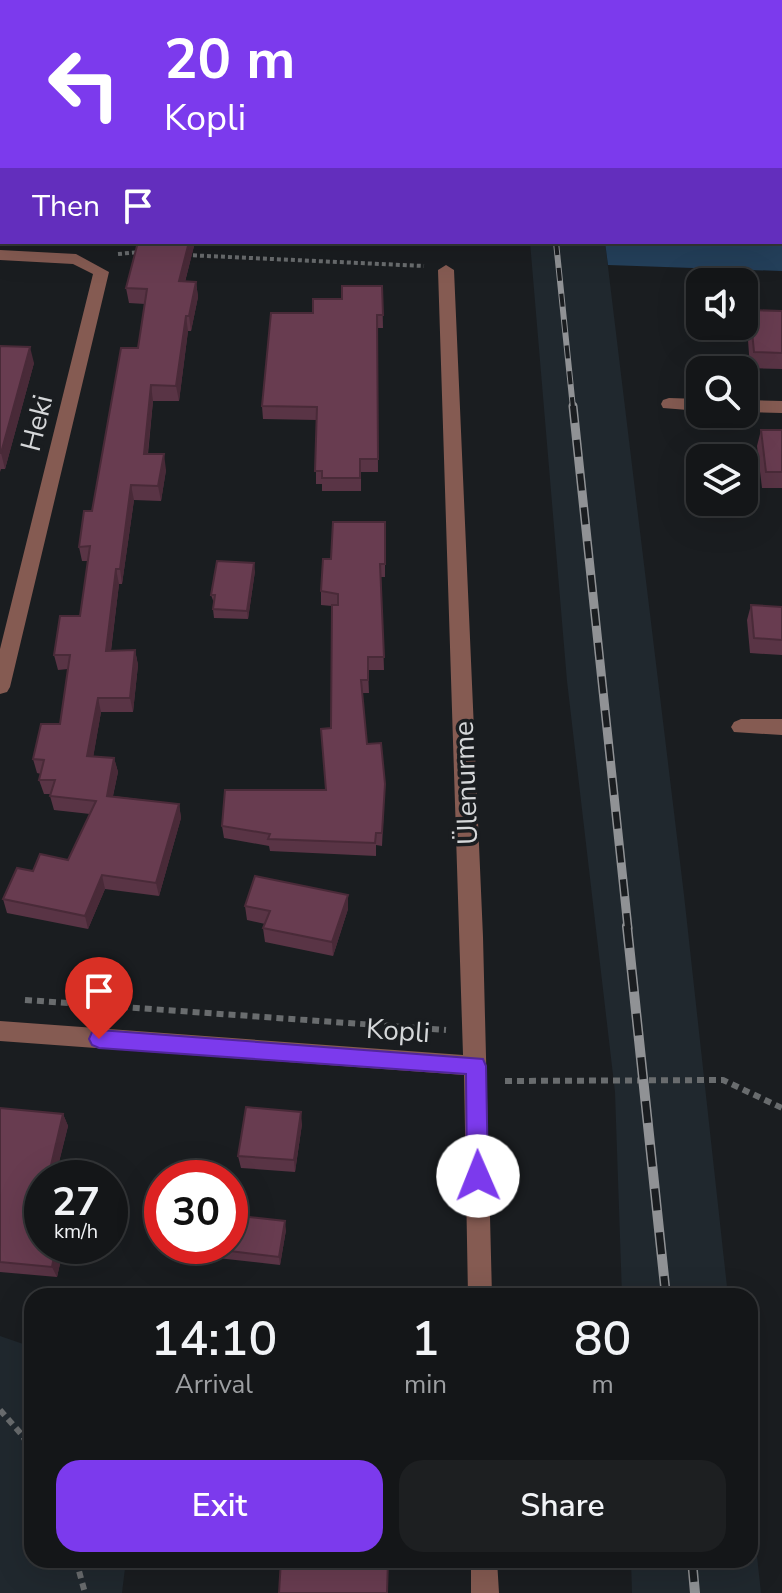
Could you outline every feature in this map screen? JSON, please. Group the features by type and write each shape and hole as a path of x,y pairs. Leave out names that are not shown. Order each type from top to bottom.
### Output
{"street":[{"path":"0,255 76,259 87,264"},
{"name":"Heki","path":"0,687 101,272 87,264"},
{"name":"Ülenurme","path":"446,270 475,1032 480,1288"},
{"path":"669,404 686,405"},
{"path":"758,406 782,407"},
{"path":"741,727 782,727"},
{"name":"Kopli","path":"0,1031 476,1066"},
{"path":"484,1568 485,1593"}],"path":[{"path":"87,264 112,255 150,253"},
{"path":"177,254 421,266 446,270"},
{"path":"13,1001 37,1000 475,1032"},
{"path":"476,1066 503,1081 723,1080 782,1108"},
{"path":"0,1410 24,1438"},
{"path":"78,1568 85,1593"}],"shaded area":[{"path":"530,244 605,244 684,895 727,1288 622,1288 615,1092 567,681"},
{"path":"605,244 782,244 782,271 608,265"},
{"path":"0,1336 24,1344 24,1568 125,1568 122,1593 0,1593"},
{"path":"758,1565 761,1593 632,1593 631,1568 758,1568"}],"building":[{"path":"137,244 188,244 179,281 196,282 189,316 186,316 176,386 151,385 144,454 164,454 158,486 131,485 120,569 116,569 106,651 135,650 130,698 98,698 87,756 114,758 107,796 179,804 156,883 102,875 85,916 3,899 17,868 33,871 40,854 68,860 96,801 50,796 55,780 39,780 44,760 33,759 41,724 60,724 70,655 54,655 60,616 80,616 90,546 79,547 84,511 92,511 121,348 138,348 147,289 126,288"},
{"path":"342,286 382,286 383,315 377,315 378,459 360,459 360,478 322,478 322,471 315,471 317,407 262,406 271,313 313,313 313,299 342,299"},
{"path":"758,310 782,311 782,353 754,352 753,340 758,340"},
{"path":"0,346 30,347 1,453 0,453"},
{"path":"761,430 782,430 782,472 766,472"},
{"path":"333,522 385,522 385,564 380,564 384,657 368,657 368,680 361,680 367,744 381,743 385,784 382,833 376,833 375,843 268,839 270,834 222,826 225,790 326,790 321,729 331,728 332,605 338,605 338,594 321,591 323,559 331,559"},
{"path":"217,561 254,563 247,611 213,609 215,595 211,595"},
{"path":"751,605 782,607 782,640 754,638"},
{"path":"255,876 348,895 332,942 263,928 270,911 245,906"},
{"path":"246,1107 301,1112 294,1160 238,1156"},
{"path":"0,1108 63,1114 52,1160 24,1160 24,1264 53,1264 52,1267 0,1262"},
{"path":"248,1217 285,1221 279,1257 248,1253"},
{"path":"281,1568 388,1568 387,1593 279,1593"}],"railway":[{"path":"556,244 573,408"},
{"path":"573,406 628,928"},
{"path":"627,926 665,1288"},
{"path":"693,1568 695,1593"}],"route":[{"path":"99,1039 476,1066 478,1176"}]}
